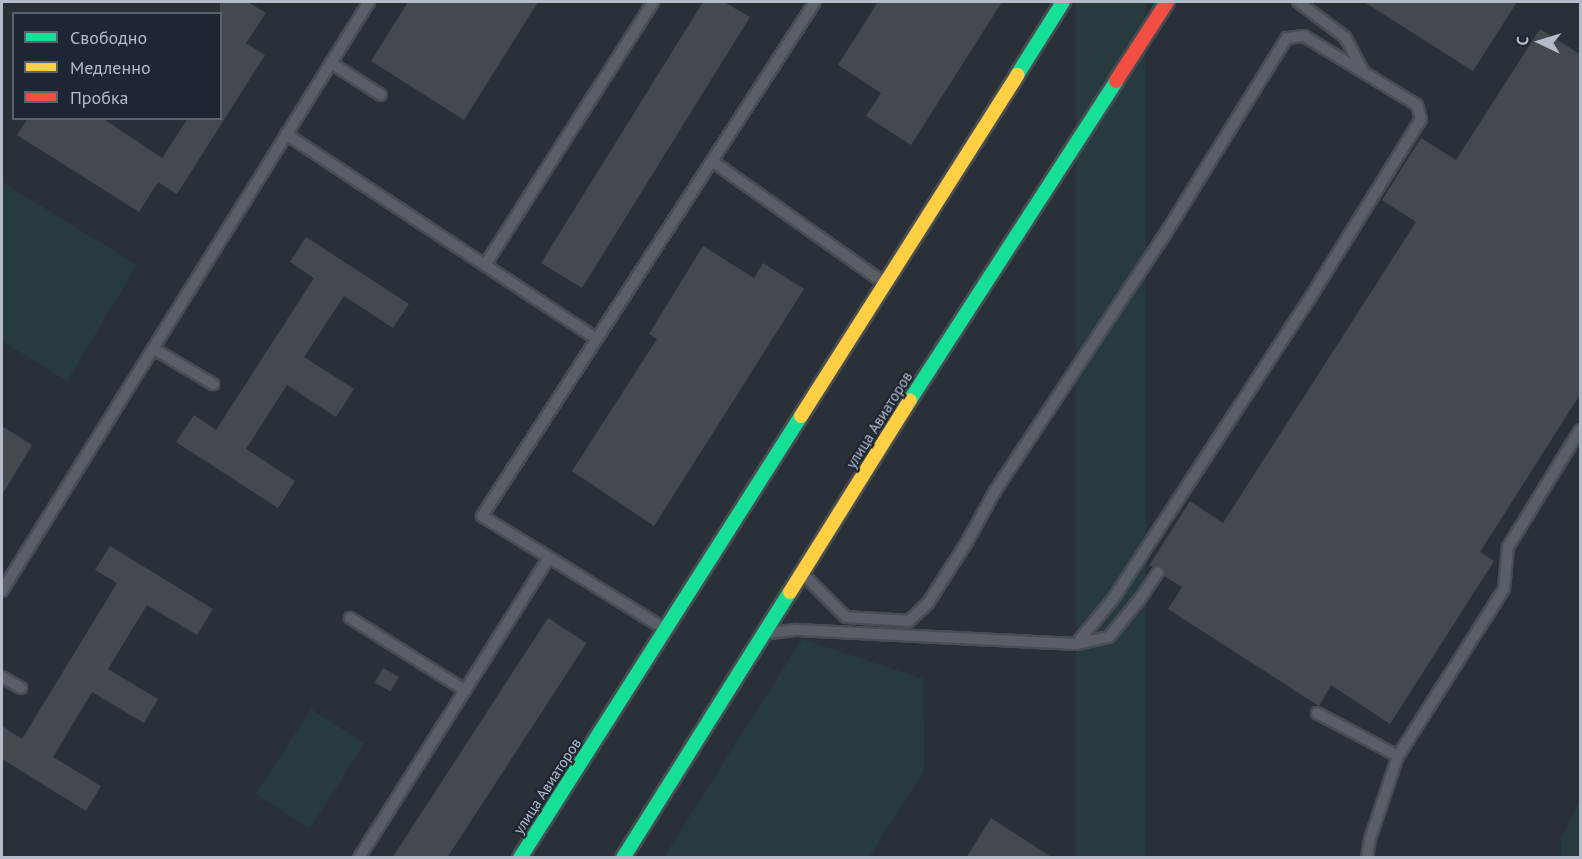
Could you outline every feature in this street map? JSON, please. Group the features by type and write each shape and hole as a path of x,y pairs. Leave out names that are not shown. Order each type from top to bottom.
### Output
{"street":[{"name":"улица Авиаторов","path":"520,858 1063,2"},
{"name":"улица Авиаторов","path":"623,858 974,298 1167,2"}],"lane":[{"path":"2,591 369,2"},
{"path":"485,265 653,2"},
{"path":"666,629 548,559 482,516 815,2"},
{"path":"1298,2 1345,37 1364,72"},
{"path":"803,574 846,617 909,621 928,603 967,542 995,491 1164,236 1287,38 1304,36 1417,105 1422,119 1113,599 1076,644"},
{"path":"331,63 381,95"},
{"path":"286,134 597,339"},
{"path":"712,161 886,284"},
{"path":"154,349 213,384"},
{"path":"1367,858 1370,839 1398,756 1504,590 1508,547 1581,430"},
{"path":"359,858 548,559"},
{"path":"764,634 797,630 824,634 1076,644 1109,637 1140,599 1158,572"},
{"path":"350,618 465,690"},
{"path":"2,677 21,688"},
{"path":"1317,713 1398,756"}],"green space":[{"path":"1076,2 1146,2 1146,858 1076,858"},
{"path":"2,182 137,265 67,381 2,341"},
{"path":"802,639 923,679 924,771 869,857 664,857"},
{"path":"311,709 365,744 310,829 256,794"},
{"path":"1580,801 1580,857 1562,857 1561,838"}],"building":[{"path":"220,2 248,2 266,13 246,43 265,55 177,194 158,182 139,212 17,135 27,120 105,120 162,158 187,120 222,120 222,12 220,12"},
{"path":"408,2 538,2 464,120 371,61"},
{"path":"703,2 724,2 750,17 582,288 541,263"},
{"path":"878,2 1002,2 911,145 866,116 881,93 838,65"},
{"path":"1364,2 1517,2 1473,71"},
{"path":"1540,29 1581,55 1581,393 1480,552 1494,561 1390,724 1331,685 1319,706 1168,609 1182,587 1164,576 1165,569 1162,566 1149,566 1190,501 1223,523 1416,222 1382,200 1421,138 1456,160"},
{"path":"306,237 409,304 393,328 344,296 304,357 354,389 336,417 287,385 246,449 295,481 278,508 176,442 194,415 216,430 314,278 290,262"},
{"path":"703,246 754,278 763,263 804,289 654,526 572,471 657,339 649,334"},
{"path":"2,426 32,445 2,495"},
{"path":"110,546 213,609 197,635 147,605 108,669 158,699 144,723 92,692 53,757 101,786 86,811 2,759 2,726 22,739 117,583 95,570"},
{"path":"548,618 587,643 447,858 393,856"},
{"path":"383,668 399,677 391,692 375,683"},
{"path":"991,818 1053,858 966,858"}],"traffic: fast":[{"path":"1017,75 1063,2"},
{"path":"910,400 1116,81"},
{"path":"520,858 801,416"},
{"path":"623,858 790,592"}],"traffic: slow":[{"path":"801,416 1017,75"},
{"path":"790,592 910,400"}],"traffic: jam":[{"path":"1116,81 1167,2"}]}
